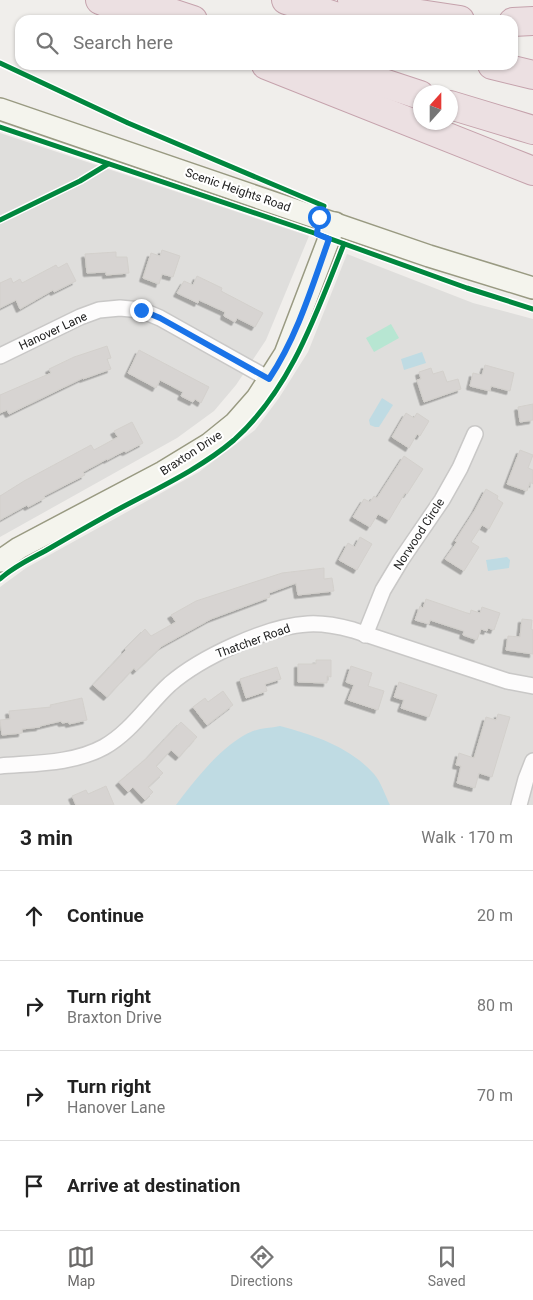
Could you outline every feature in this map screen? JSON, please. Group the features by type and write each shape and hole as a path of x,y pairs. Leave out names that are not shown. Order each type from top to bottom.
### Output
{"highway":[{"path":"100,0 138,15"},
{"path":"132,0 178,15"},
{"path":"286,0 332,15"},
{"path":"352,0 386,9 426,15"},
{"path":"518,22 533,20"},
{"path":"279,70 533,171"},
{"path":"344,70 413,93"},
{"path":"512,70 533,75"},
{"path":"458,107 533,130"}],"street":[{"name":"Scenic Heights Road","path":"0,109 429,256 533,288"},
{"name":"Braxton Drive","path":"0,561 20,548 163,472 209,444 235,423 257,398 285,354 335,223"},
{"name":"Hanover Lane","path":"0,356 80,317 99,310 120,308 141,310 160,318 269,379"},
{"name":"Norwood Circle","path":"365,635 383,590 442,500 460,468 474,434"},
{"name":"Thatcher Road","path":"0,766 54,761 88,755 106,746 121,735 169,685 188,670 229,648 273,631 307,624 339,626 507,681 533,686"},
{"path":"519,805 533,761"}],"shaded area":[{"path":"0,133 309,236 266,340 236,385 214,411 177,438 0,537"},
{"path":"347,254 473,303 533,319 533,805 0,805 0,587 26,568 199,472 255,430 279,398 308,352"}],"green space":[{"path":"391,324 399,338 374,352 366,338"}],"water":[{"path":"422,352 426,363 404,370 401,359"},
{"path":"382,398 393,405 379,427 375,427 370,425 369,420"},
{"path":"507,557 510,560 509,568 488,571 486,560"},
{"path":"280,726 331,743 354,756 374,774 390,805 176,805 210,763 231,744 253,731"}],"building":[{"path":"162,250 180,256 173,277 162,274 159,284 143,278 151,253 160,256"},
{"path":"116,252 116,257 127,257 129,273 106,275 106,272 87,273 85,254"},
{"path":"67,263 76,281 54,292 53,290 20,309 16,300 0,308 0,283 11,278 13,283 20,279 22,283 56,265 58,268"},
{"path":"197,276 222,288 221,291 263,313 255,327 237,318 235,322 224,316 225,312 199,300 198,303 177,293 184,281 193,285"},
{"path":"107,346 111,358 107,359 111,369 83,378 9,414 7,410 0,413 0,395 51,373 49,369 74,357"},
{"path":"139,350 209,387 201,403 195,399 193,402 181,396 183,392 160,380 156,388 128,373"},
{"path":"485,365 514,373 510,391 491,386 490,391 470,386 473,373 482,375"},
{"path":"431,368 433,374 443,371 447,382 458,379 461,389 424,402 417,380 421,379 419,372"},
{"path":"533,404 533,420 520,422 518,407"},
{"path":"406,413 414,418 417,413 429,421 420,436 417,434 409,448 392,437"},
{"path":"132,422 143,443 107,459 83,472 85,475 44,496 45,498 28,507 27,505 0,520 0,496 91,445 94,450 118,437 114,431"},
{"path":"520,450 533,455 528,468 533,470 533,484 530,482 527,491 507,484"},
{"path":"404,456 423,469 407,494 405,493 389,520 378,514 370,527 353,517 364,499 370,502 374,496 377,498"},
{"path":"486,489 498,496 497,499 503,503 489,529 482,525 471,542 479,547 464,571 445,559 457,542 455,541"},
{"path":"360,537 372,544 357,570 339,560 348,543 355,547"},
{"path":"324,568 324,579 332,578 334,591 298,595 296,583 269,593 270,597 211,619 162,646 136,671 134,668 107,697 93,685 145,629 151,636 176,622 171,615 196,601 282,573"},
{"path":"426,599 470,614 471,610 480,613 482,607 500,613 494,630 488,628 487,631 481,629 477,640 463,635 464,631 430,620 429,624 415,620 420,606 423,608"},
{"path":"522,619 532,620 533,654 506,650 508,636 520,637"},
{"path":"316,660 331,660 331,677 327,676 327,683 298,682 298,664 316,664"},
{"path":"351,666 372,673 368,686 384,691 378,710 348,700 354,685 346,682"},
{"path":"277,667 281,679 265,684 267,691 246,698 240,679"},
{"path":"399,682 437,695 429,717 401,708 404,700 394,697"},
{"path":"223,691 233,705 207,725 193,707 205,698 208,702"},
{"path":"82,698 87,720 69,724 69,722 62,723 61,721 40,727 22,729 22,733 2,735 0,720 10,719 9,711 51,707 50,705"},
{"path":"498,714 510,717 492,777 479,773 475,788 457,783 461,766 456,765 459,753 474,758 486,717 496,720"},
{"path":"181,722 197,737 179,757 171,750 156,766 163,773 148,787 153,792 145,800 133,787 128,792 119,782 148,757"},
{"path":"106,786 114,805 76,805 72,796 86,790 88,794"}],"cycle path":[{"path":"0,63 128,123 324,206 319,217 317,234 0,127"},
{"path":"0,220 80,181 108,164"},
{"path":"317,234 467,288 533,309"},
{"path":"0,579 22,564 192,469 234,440 254,420 286,374 312,323 344,244"}],"route":[{"path":"141,310 160,318 269,379 285,354 293,336 329,239 317,234 319,217"}]}
